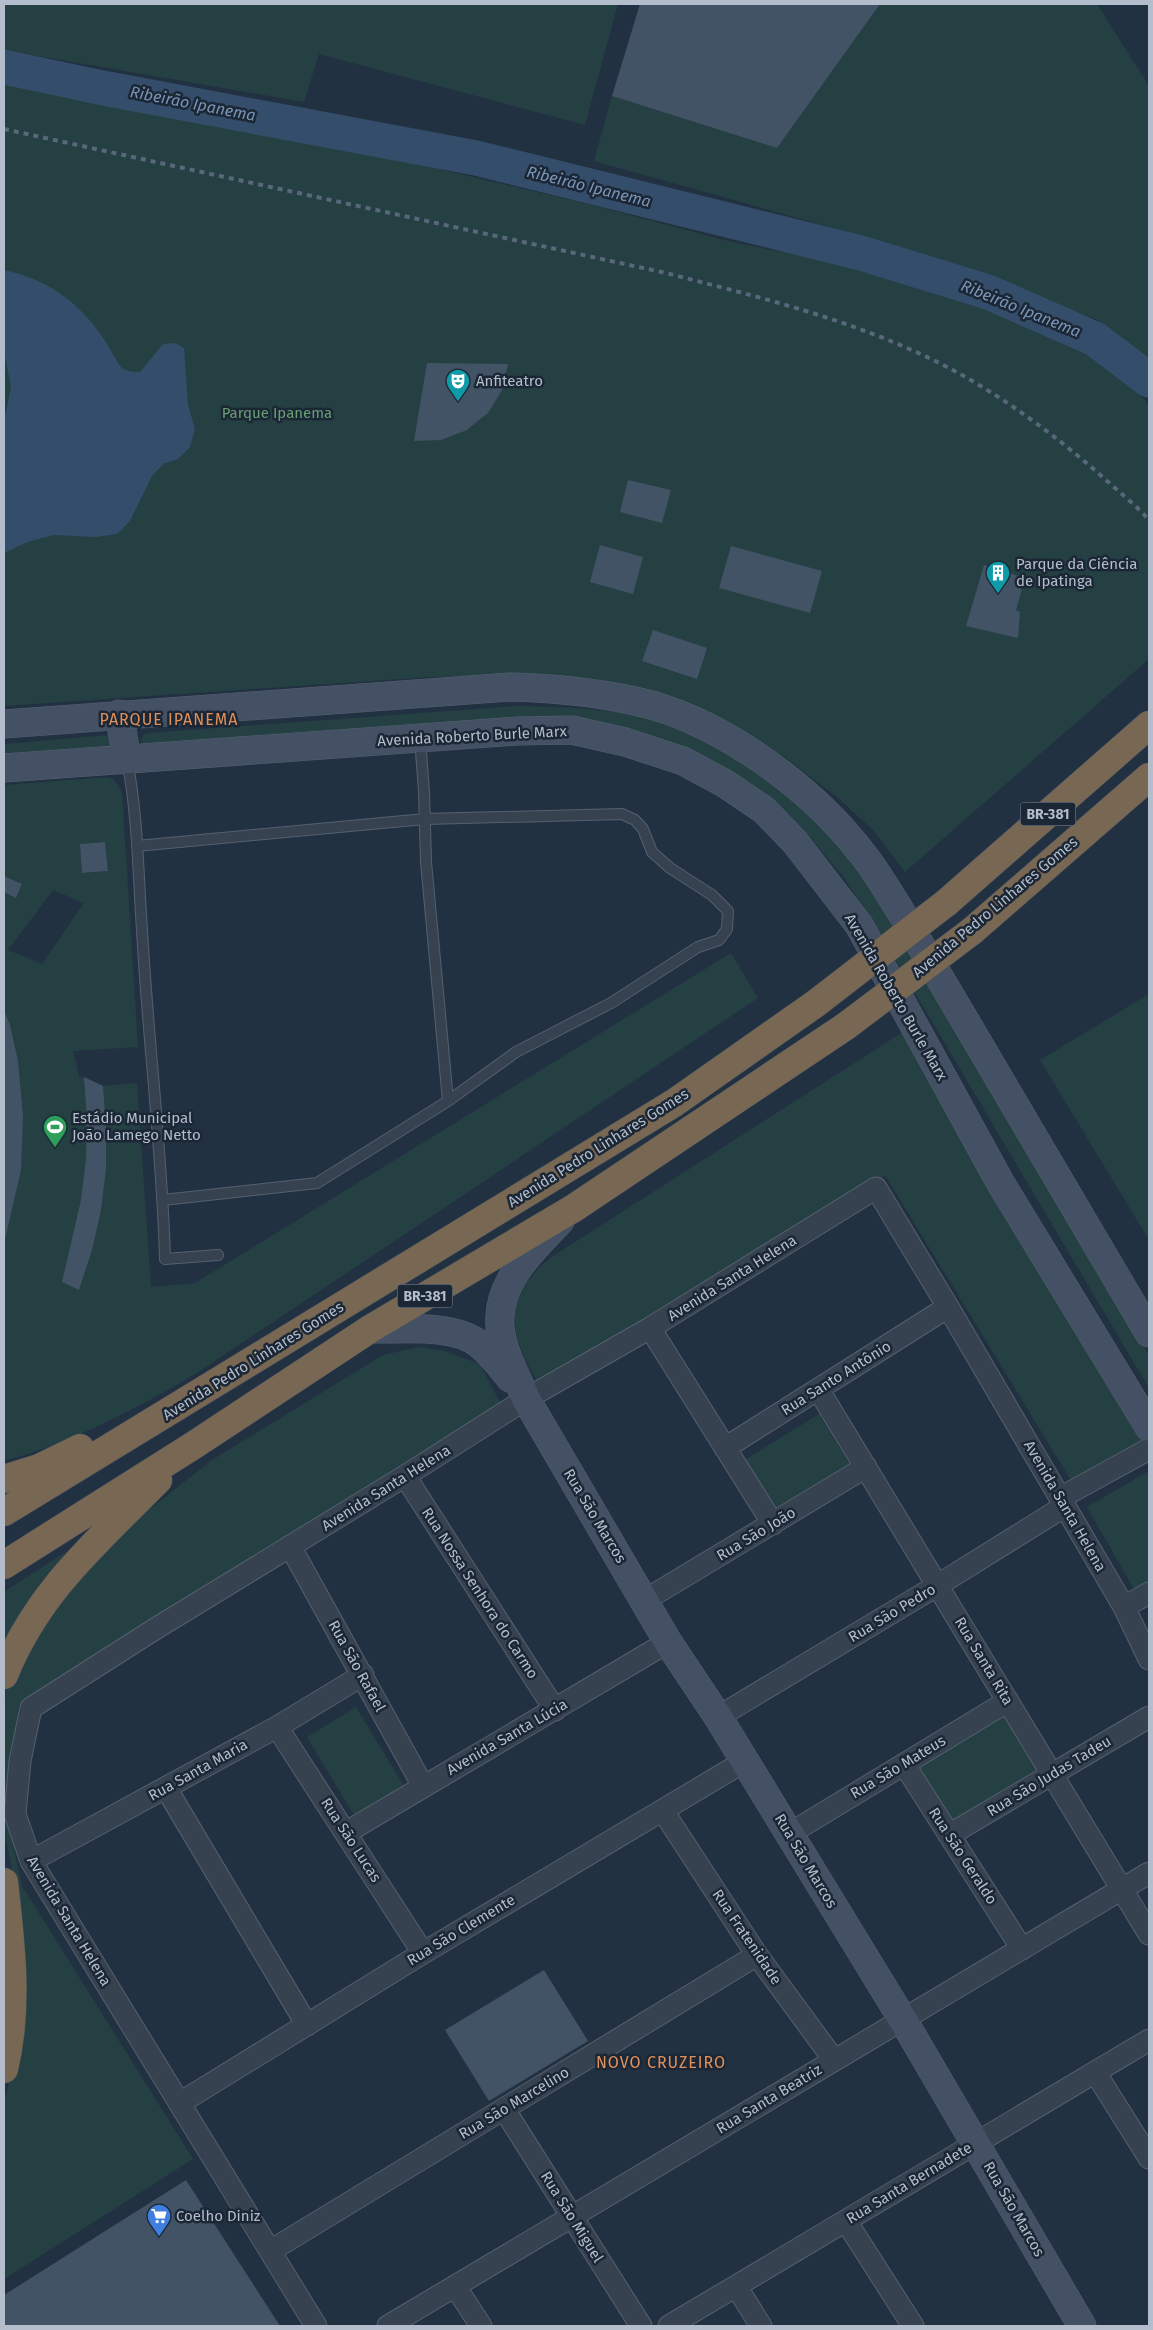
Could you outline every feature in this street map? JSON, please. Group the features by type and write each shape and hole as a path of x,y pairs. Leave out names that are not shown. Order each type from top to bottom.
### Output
{"highway":[{"name":"Avenida Pedro Linhares Gomes","path":"4,1512 230,1376 674,1103 815,1004 946,903 1149,725"},
{"name":"Avenida Pedro Linhares Gomes","path":"4,1565 370,1329 574,1208 846,1026 972,931 1149,777"},
{"path":"4,1480 39,1468 230,1376"},
{"path":"4,1675 15,1647 33,1617 61,1578 194,1444"},
{"path":"4,1882 13,1979 12,2024 4,2068"}],"main road":[{"path":"4,724 118,714 510,687 543,688 636,701 694,721 742,745 800,790 827,814 861,852 901,912 1149,1333"},
{"path":"118,714 127,759"},
{"name":"Avenida Roberto Burle Marx","path":"4,768 518,731 572,730 625,742 683,761 724,783 764,810 794,842 859,926 1000,1182 1149,1427"},
{"path":"526,1399 509,1359 500,1327 502,1304 514,1272 528,1253 574,1208"},
{"path":"370,1329 430,1329 458,1333 477,1342 487,1350 526,1399"},
{"name":"Rua São Marcos","path":"526,1399 668,1642 718,1717 902,2020 1082,2326"}],"street":[{"name":"Avenida Santa Helena","path":"316,2326 31,1861 15,1814 20,1761 32,1708 290,1546 406,1476 526,1399 650,1328 876,1188 1124,1607 1149,1659"},
{"name":"Rua Santo Antônio","path":"725,1448 948,1307"},
{"path":"650,1328 773,1524"},
{"name":"Rua Santa Rita","path":"818,1389 1149,1934"},
{"name":"Rua São Pedro","path":"718,1717 938,1585 1062,1502 1149,1450"},
{"name":"Rua São João","path":"645,1600 866,1467"},
{"name":"Rua Nossa Senhora do Carmo","path":"406,1476 555,1710"},
{"name":"Rua São Rafael","path":"290,1546 423,1786"},
{"path":"1124,1607 1149,1593"},
{"name":"Avenida Santa Lúcia","path":"347,1832 668,1642"},
{"name":"Rua Santa Maria","path":"31,1861 277,1727 363,1675"},
{"name":"Rua São Mateus","path":"789,1834 1008,1701"},
{"name":"Rua São Judas Tadeu","path":"949,1835 1149,1717"},
{"name":"Rua São Lucas","path":"277,1727 347,1832 423,1953"},
{"name":"Rua São Clemente","path":"180,2103 423,1953 745,1761"},
{"name":"Rua São Geraldo","path":"904,1764 1022,1948"},
{"path":"166,1788 307,2025"},
{"name":"Rua Fratenidade","path":"663,1811 757,1954 834,2060"},
{"name":"Rua Santa Beatriz","path":"388,2326 1149,1873"},
{"name":"Rua São Marcelino","path":"270,2250 757,1954"},
{"name":"Rua Santa Bernadete","path":"669,2326 1149,2040"},
{"path":"1095,2072 1149,2158"},
{"name":"Rua São Miguel","path":"504,2109 641,2326"},
{"path":"846,2221 914,2326"},
{"path":"455,2286 481,2326"},
{"path":"736,2286 761,2326"}],"lane":[{"path":"420,738 427,872 448,1101"},
{"path":"127,759 137,846 153,1088 160,1141 165,1259 218,1255"},
{"path":"137,846 425,819 622,814 635,820 643,829 652,852 670,868 712,895 728,911 729,920 727,929 719,940 698,947 611,1004 516,1052 448,1101 317,1183 163,1200"}],"green space":[{"path":"4,4 618,4 585,125 319,54 304,102 4,50"},
{"path":"880,4 1097,4 1149,86 1149,369 1096,319 837,229 594,161 612,96 777,148"},
{"name":"Parque Ipanema","path":"4,83 374,154 588,204 732,242 864,268 987,310 1074,344 1125,374 1149,406 1149,659 905,872 873,830 837,797 786,758 729,723 664,694 590,679 514,675 430,677 4,706"},
{"path":"516,706 618,712 640,717 684,732 746,764 802,805 819,821 839,843 890,919 1149,1355 1149,1388 876,927 842,875 808,835 771,800 629,730 142,746 141,740 143,735 148,733"},
{"path":"112,736 117,747 4,762 4,744"},
{"path":"109,777 115,781 122,792 138,1047 73,1051 79,1076 103,1086 137,1083 151,1287 195,1283 731,953 758,998 200,1371 105,1423 55,1444 4,1461 4,892 16,897 22,884 4,876 4,785","holes":["105,842 108,871 83,873 80,844","53,890 84,903 42,964 8,950"]},
{"path":"1149,994 1149,1240 1040,1060"},
{"path":"906,1030 1149,1440 1072,1482 885,1175 545,1394 524,1357 514,1324 521,1292 533,1275 550,1258"},
{"path":"419,1347 444,1351 480,1364 504,1410 19,1706 5,1808 22,1886 193,2159 4,2279 4,2103 22,2030 18,1900 4,1829 4,1714 6,1690 40,1619 88,1558 212,1460 383,1355"},
{"path":"819,1414 853,1470 778,1516 743,1461"},
{"path":"1149,1471 1149,1587 1137,1594 1087,1507"},
{"path":"67,1551 40,1584 4,1640 4,1592"},
{"path":"356,1707 404,1786 354,1815 307,1737"},
{"path":"1002,1714 1041,1779 953,1831 914,1767"}],"water":[{"path":"4,270 46,285 71,302 92,323 122,368 126,370 140,372 163,344 175,343 184,348 188,405 195,429 190,447 178,459 163,464 152,476 130,521 117,534 96,537 54,535 27,542 4,553 4,417 11,387 4,351"}],"building":[{"path":"640,4 880,4 777,148 612,96"},
{"name":"Anfiteatro","path":"427,363 508,364 502,390 488,413 467,430 441,440 414,441"},
{"path":"628,480 671,490 662,523 620,512"},
{"path":"600,545 643,557 633,594 590,582"},
{"path":"731,546 822,571 810,613 719,588"},
{"name":"Parque da Ciência de Ipatinga","path":"984,565 1025,578 1016,610 1020,612 1018,638 966,626"},
{"path":"653,630 707,648 697,679 642,661"},
{"path":"105,842 108,871 82,873 80,844"},
{"path":"4,876 22,884 16,898 4,892"},
{"path":"4,1010 10,1025 18,1061 23,1116 21,1170 4,1244"},
{"path":"84,1077 103,1086 106,1127 106,1169 101,1210 92,1250 79,1290 62,1282 81,1200 86,1159 87,1118"},
{"path":"544,1970 588,2041 489,2101 445,2030"},
{"name":"Coelho Diniz","path":"186,2180 280,2326 4,2326 4,2295"}],"waterway":[{"name":"Ribeirão Ipanema","path":"4,67 103,88 476,158 861,253 988,292 1095,339 1149,380"}],"railway":[{"path":"4,129 666,273 788,306 848,325 934,360 986,389 1036,423 1083,460 1149,520"}],"place":[{"name":"Anfiteatro","path":"458,402"},
{"name":"Parque da Ciência de Ipatinga","path":"998,594"},
{"name":"Estádio Municipal João Lamego Netto","path":"55,1148"},
{"name":"Coelho Diniz","path":"159,2237"}],"district":[{"name":"PARQUE IPANEMA","path":"169,719"},
{"name":"NOVO CRUZEIRO","path":"661,2062"}]}
